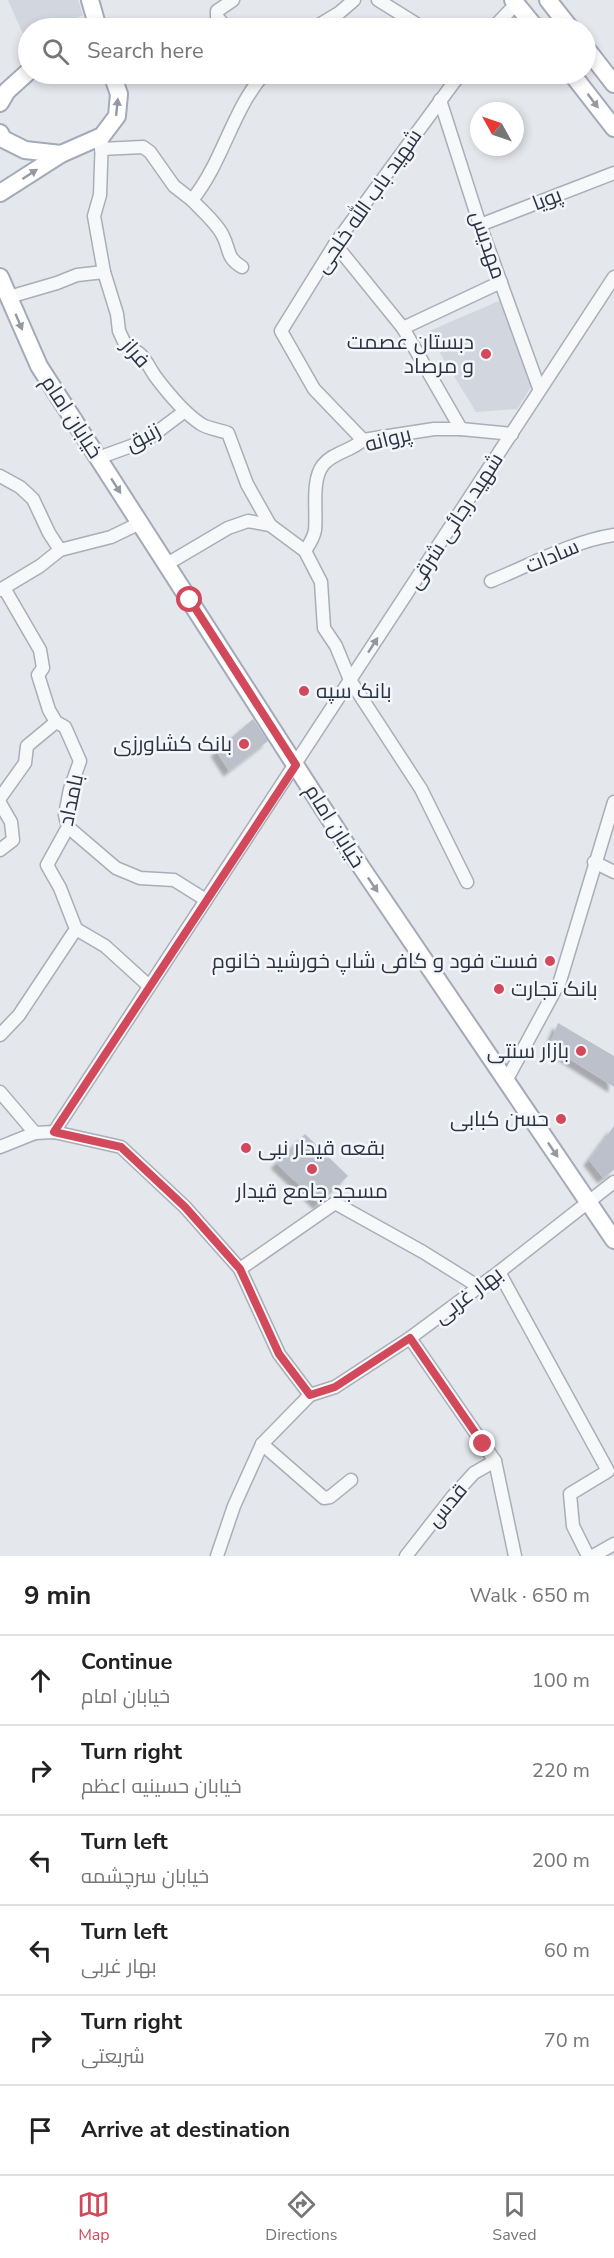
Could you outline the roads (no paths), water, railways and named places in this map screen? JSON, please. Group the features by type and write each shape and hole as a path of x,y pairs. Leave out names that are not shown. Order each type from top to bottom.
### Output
{"main road":[{"path":"90,0 95,18"},
{"path":"548,0 562,18"},
{"path":"515,2 528,18"},
{"path":"596,62 614,84"},
{"path":"0,84 18,76"},
{"path":"0,103 7,91 18,81"},
{"path":"0,193 61,154 101,143 117,116 119,94 116,84"},
{"path":"580,84 614,128"},
{"path":"0,133 3,139 19,147 61,154"},
{"name":"خیابان امام","path":"0,277 39,366 353,855 614,1240"}],"street":[{"path":"219,18 217,12 233,0"},
{"path":"331,18 354,0"},
{"path":"378,0 407,18"},
{"path":"502,18 515,2"},
{"path":"192,200 207,182 254,84"},
{"name":"شهید باب الله خلجی","path":"363,441 314,389 281,331 335,244 452,84"},
{"name":"مهدیس","path":"440,100 480,225 539,388"},
{"path":"101,143 142,147 150,152 174,186 192,200 223,236 231,257 242,267"},
{"name":"فراز","path":"101,143 99,195 94,216 104,272 117,314 119,332 126,346 138,351 156,377 185,411 202,426 213,427 228,433 247,484 270,525"},
{"name":"پویا","path":"480,225 614,172"},
{"path":"335,244 404,328 461,429"},
{"path":"9,297 77,275 104,272"},
{"name":"شهید رجائی شرقی","path":"54,1132 534,401 539,388 614,277"},
{"path":"404,328 501,282"},
{"name":"زنبق","path":"98,458 145,441 185,411"},
{"name":"پروانه","path":"305,551 315,532 316,481 322,465 336,456 363,441 434,429 512,434"},
{"path":"0,476 20,487 33,499 60,550"},
{"path":"166,564 228,528 248,521 270,525 305,551 321,582 324,628 336,646 350,680 421,789 468,882"},
{"path":"2,589 60,550 111,537 140,523"},
{"name":"سادات","path":"491,581 525,568 553,553 614,535"},
{"name":"بامداد","path":"2,589 40,650 43,668 38,675 50,710 56,722 64,727 80,761 70,789 65,815 68,827 47,865 60,888 76,929"},
{"path":"0,850 13,840 10,822 0,801 25,763 27,746 56,722"},
{"path":"506,1081 560,981 594,861 614,804"},
{"path":"68,827 116,868 140,878 174,880 206,900"},
{"path":"594,861 614,872"},
{"path":"0,1035 19,1015 76,929 105,946 149,986"},
{"path":"0,1092 34,1133"},
{"path":"0,1147 34,1133 54,1132 121,1147 185,1207 240,1269 279,1354 310,1395 262,1444 234,1506 217,1556"},
{"name":"بهار غربی","path":"310,1395 335,1387 410,1338 614,1182"},
{"path":"240,1269 335,1203 423,1252 479,1287"},
{"path":"499,1272 608,1471 570,1494 573,1526 588,1556"},
{"path":"410,1338 495,1461 515,1556"},
{"path":"262,1444 324,1498 330,1497 351,1480"},
{"name":"قدس","path":"406,1556 474,1473 495,1461"},
{"path":"593,1556 614,1544"}],"place":[{"name":"دبستان عصمت و مرصاد","path":"486,354"},
{"name":"بانک سپه","path":"304,691"},
{"name":"بانک کشاورزی","path":"244,744"},
{"name":"فست فود و کافی شاپ خورشید خانوم","path":"550,961"},
{"name":"بانک تجارت","path":"499,989"},
{"name":"بازار سنتی","path":"581,1051"},
{"name":"حسن کبابی","path":"561,1119"},
{"name":"بقعه قیدار نبی","path":"246,1148"},
{"name":"مسجد جامع قیدار","path":"312,1169"}]}
